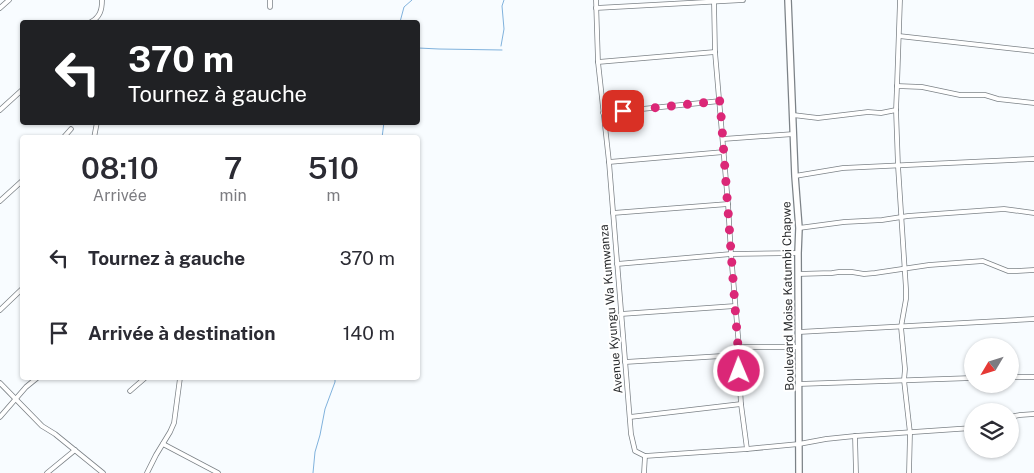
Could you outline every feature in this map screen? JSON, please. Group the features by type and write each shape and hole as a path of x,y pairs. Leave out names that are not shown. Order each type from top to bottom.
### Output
{"street":[{"path":"0,8 9,0"},
{"path":"94,20 102,11 102,0"},
{"path":"270,0 270,7"},
{"name":"Avenue Kyungu Wa Kumwanza","path":"596,0 598,62 609,162 631,434 635,451 645,456"},
{"path":"596,8 743,0"},
{"name":"Boulevard Moise Katumbi Chapwe","path":"788,0 799,228 799,473"},
{"path":"900,0 896,110 906,299 901,327 910,433 909,473"},
{"path":"713,1 715,52 747,449"},
{"path":"899,36 1034,51"},
{"path":"598,62 715,52"},
{"path":"897,86 922,86 960,95 985,95 998,100 1034,103"},
{"path":"0,110 20,92"},
{"path":"603,113 720,101"},
{"path":"793,115 818,118 896,110"},
{"path":"66,135 71,129"},
{"path":"723,139 794,134"},
{"path":"609,162 724,152"},
{"path":"795,176 843,168 1034,158"},
{"path":"0,201 20,183"},
{"path":"613,213 728,204"},
{"path":"799,228 844,222 1004,209 1034,213"},
{"path":"617,264 731,254 798,253"},
{"path":"798,274 852,272 864,274 930,265 983,261 1008,271 1034,270"},
{"path":"0,310 20,291"},
{"path":"621,314 735,306"},
{"path":"799,332 1034,319"},
{"path":"738,347 799,347"},
{"path":"625,362 738,355"},
{"path":"1019,377 1034,377"},
{"path":"799,384 964,378"},
{"path":"0,417 35,380"},
{"path":"130,391 143,380"},
{"path":"147,473 174,423 180,380"},
{"path":"0,383 42,426 55,434 103,473"},
{"path":"630,417 742,404"},
{"path":"1019,414 1034,414"},
{"path":"644,473 645,456 747,449 855,436 964,429"},
{"path":"855,436 856,473"},
{"path":"163,444 218,473"},
{"path":"47,473 75,450"},
{"path":"206,473 207,468"}],"waterway":[{"path":"401,20 404,7 412,0"},
{"path":"501,46 504,29 502,6 504,0"},
{"path":"420,48 502,50"},
{"path":"382,135 384,125"},
{"path":"313,473 315,452 325,409 335,380"}],"route":[{"path":"623,111 720,101 739,371"}]}
